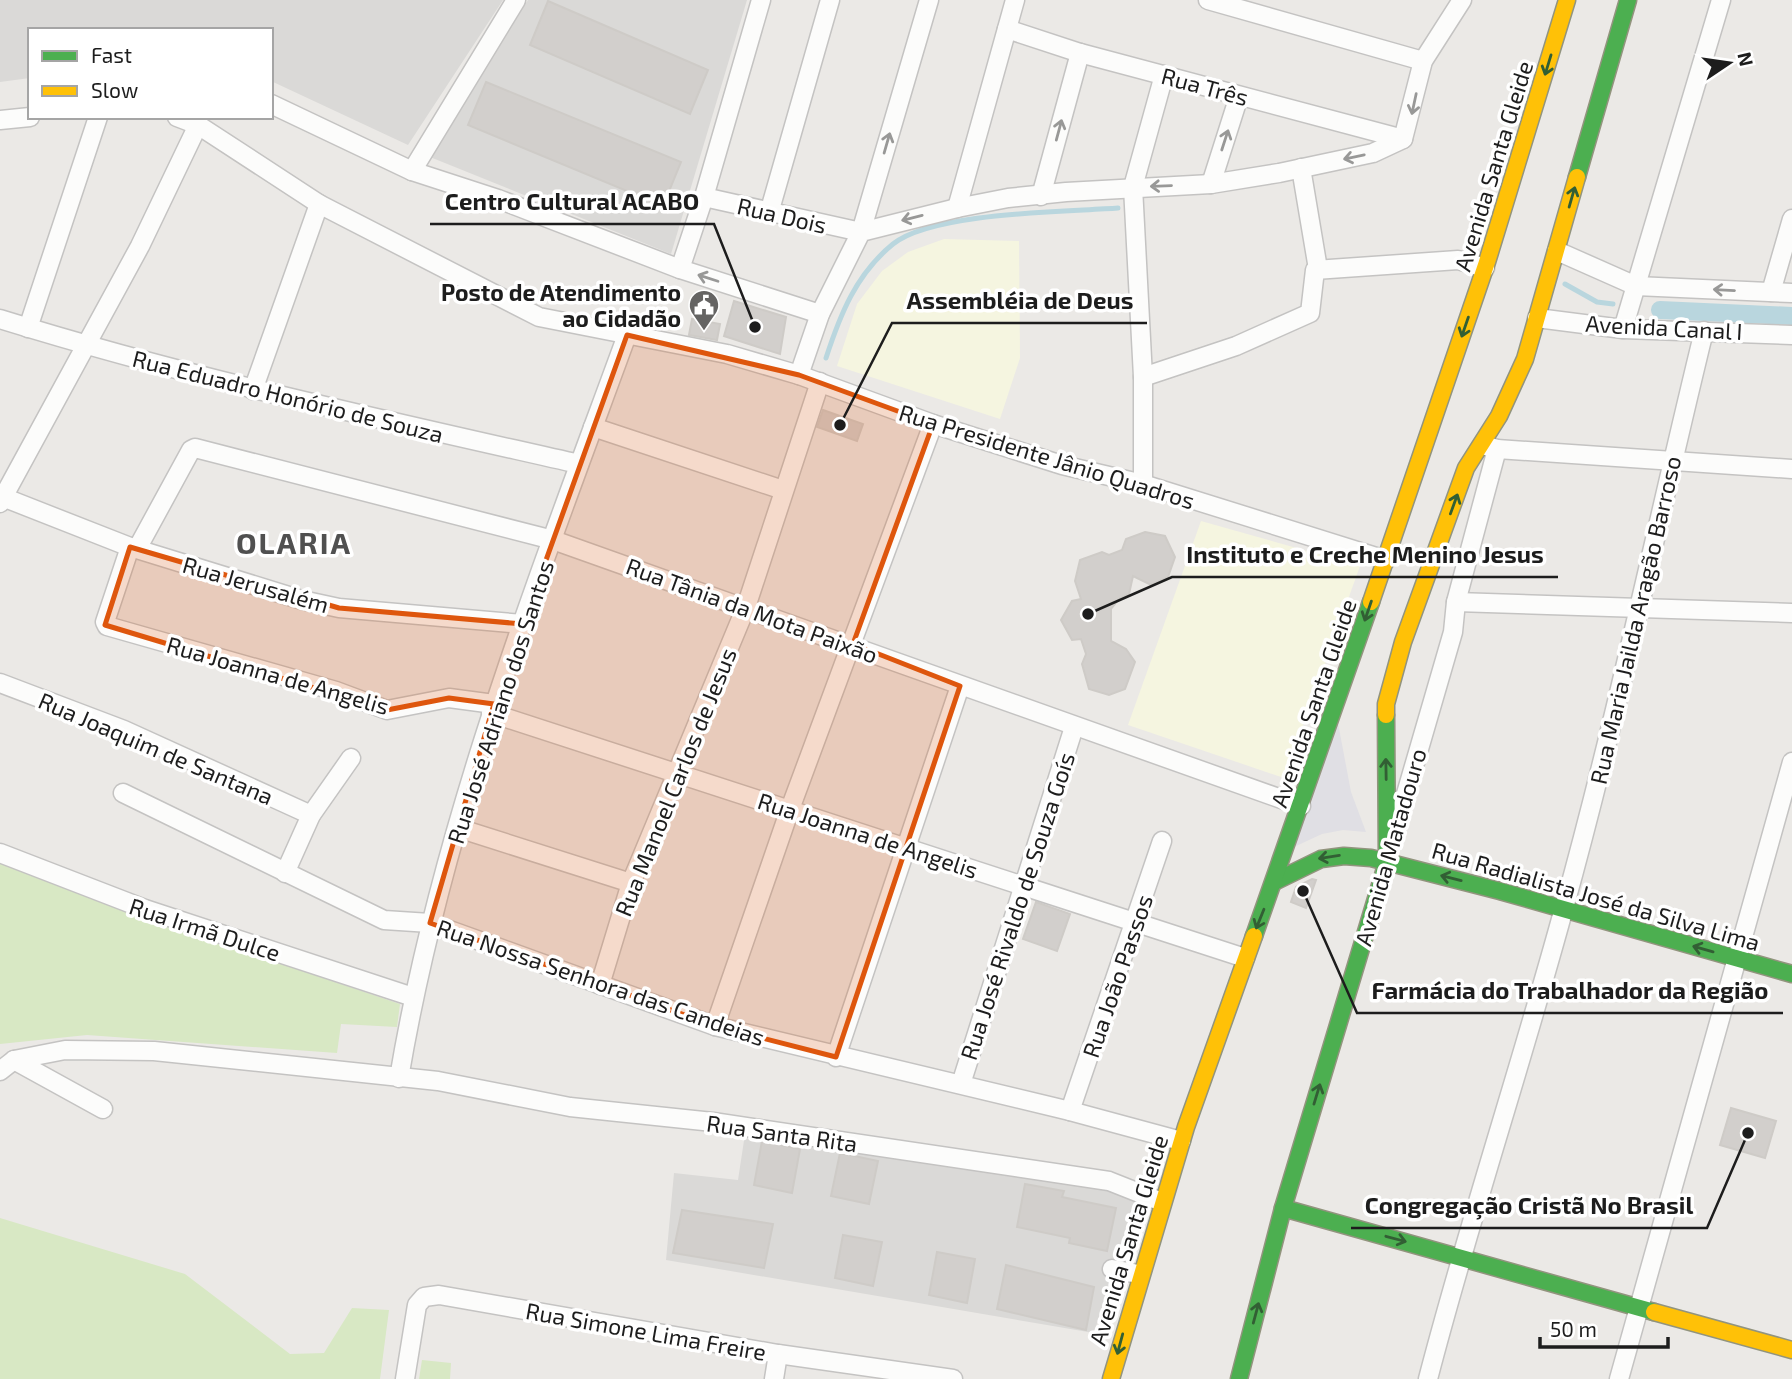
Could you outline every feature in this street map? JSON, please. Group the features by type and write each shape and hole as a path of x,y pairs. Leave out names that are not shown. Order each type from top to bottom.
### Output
{"main road":[{"name":"Avenida Santa Gleide","path":"1111,1379 1138,1274 1181,1141 1245,958 1276,881 1485,268 1567,0"},
{"path":"1387,862 1386,704 1404,642 1466,468 1490,447 1525,359 1629,0"},
{"name":"Rua Radialista José da Silva Lima","path":"1276,881 1306,862 1333,855 1352,855 1564,909 1792,974"},
{"name":"Avenida Matadouro","path":"1239,1379 1283,1208 1387,862"},
{"path":"1283,1208 1792,1350"}],"street":[{"path":"412,171 516,0"},
{"path":"680,268 704,197 761,0"},
{"path":"769,213 830,0"},
{"path":"799,375 820,314 861,232 929,0"},
{"path":"957,208 1015,0"},
{"path":"1208,0 1423,61"},
{"path":"861,232 957,208 1133,187 1211,184 1373,153 1404,139 1423,61 1462,0"},
{"path":"1623,329 1721,0"},
{"name":"Rua Três","path":"1007,29 1080,53 1404,139"},
{"path":"1041,196 1080,53"},
{"path":"1143,484 1143,377 1133,187 1164,75"},
{"path":"1211,184 1240,96"},
{"path":"273,105 412,171 498,199 680,268 820,314"},
{"path":"0,120 28,117"},
{"path":"28,328 97,119"},
{"name":"Rua Presidente Jânio Quadros","path":"182,119 198,125 319,204 527,313 727,354 820,382 933,425 1062,465 1143,484 1386,560"},
{"path":"1,499 148,230 198,125"},
{"path":"1301,168 1318,270"},
{"name":"Rua Dois","path":"704,197 861,232"},
{"path":"253,390 319,204"},
{"path":"1771,292 1792,219"},
{"path":"1557,251 1636,286 1792,293"},
{"path":"1143,377 1236,346 1310,313 1313,272 1318,270 1458,260 1485,268"},
{"name":"Avenida Canal I","path":"1536,318 1623,329 1792,335"},
{"name":"Rua Eduadro Honório de Souza","path":"0,319 85,346 253,390 579,464"},
{"name":"Rua Maria Jailda Aragão Barroso","path":"1428,1379 1460,1256 1564,909 1641,610 1672,463 1704,331"},
{"name":"Rua José Adriano dos Santos","path":"399,1078 412,997 430,923 492,708 627,335"},
{"name":"Rua Manoel Carlos de Jesus","path":"600,985 631,883 746,607 820,382"},
{"path":"715,1026 790,809 933,425"},
{"path":"593,427 783,490"},
{"path":"1490,447 1672,463 1792,469"},
{"name":"Avenida Matadouro","path":"1387,862 1453,632 1456,602 1490,447"},
{"name":"Rua Tânia da Mota Paixão","path":"133,548 193,448 553,540 853,644 960,686 1301,806"},
{"name":"Rua Jerusalém","path":"1,499 133,548 302,600 339,608 523,624"},
{"name":"Rua Joanna de Angelis","path":"133,548 105,625 336,691 387,710 449,698 492,708 676,775 790,809 1245,958"},
{"path":"1456,602 1792,613"},
{"name":"Rua Joaquim de Santana","path":"0,683 124,730 311,815"},
{"path":"836,1057 960,686"},
{"name":"Rua José Rivaldo de Souza Goís","path":"961,1084 1074,727"},
{"path":"285,873 311,815 351,758"},
{"path":"1619,1379 1792,762"},
{"name":"Rua Nossa Senhora das Candeias","path":"123,793 384,920 430,923 715,1026 836,1057 961,1084 1181,1141"},
{"path":"458,828 631,883"},
{"name":"Rua João Passos","path":"1070,1111 1163,841"},
{"name":"Rua Irmã Dulce","path":"0,853 145,909 412,997"},
{"path":"7,1065 65,1050 154,1051 399,1078"},
{"path":"7,1065 103,1109"},
{"name":"Rua Santa Rita","path":"399,1078 438,1081 570,1107 713,1122 1109,1181 1162,1202"},
{"path":"1112,1269 1138,1274"},
{"name":"Rua Simone Lima Freire","path":"405,1379 417,1305 424,1297 439,1295 778,1354 953,1379"},
{"path":"774,1379 778,1354"}],"highlighted area":[{"path":"627,335 799,375 933,424 853,644 960,686 836,1057 715,1026 430,923 494,704 449,698 387,710 105,625 130,547 339,608 523,624"}],"shaded area":[{"path":"0,0 503,0 408,145 273,82 273,28 28,28 28,78 0,82"},
{"path":"528,0 747,0 671,254 430,157"},
{"path":"944,239 1019,241 1020,358 1000,419 837,366 857,304 882,271 908,252"},
{"path":"1201,521 1360,566 1284,778 1128,725"},
{"path":"1338,723 1351,792 1366,832 1343,830 1322,834 1294,847"},
{"path":"745,1134 1105,1184 1136,1198 1094,1333 666,1260 674,1173 738,1180"}],"green space":[{"path":"0,854 194,934 400,1004 397,1027 341,1024 337,1053 87,1035 0,1044"},
{"path":"0,1218 185,1274 290,1354 324,1353 352,1308 389,1310 380,1379 0,1379"},
{"path":"422,1360 451,1363 450,1379 419,1379"}],"building":[{"path":"548,1 708,70 690,114 530,45"},
{"path":"486,82 681,162 663,206 468,125"},
{"path":"734,301 786,317 780,354 724,336"},
{"name":"Posto de Atendimento ao Cidadão","path":"692,319 720,324 717,340 689,335"},
{"path":"823,410 863,424 857,441 817,427"},
{"path":"1145,532 1165,536 1175,557 1168,577 1151,585 1133,576 1129,594 1119,599 1111,609 1111,641 1126,649 1135,662 1125,689 1109,695 1089,689 1082,664 1086,654 1081,639 1072,640 1061,620 1072,601 1081,599 1075,581 1080,560 1102,552 1109,555 1122,550 1126,539"},
{"path":"1312,879 1316,880 1306,908 1291,902 1296,887"},
{"path":"1036,902 1070,914 1057,951 1023,939"},
{"path":"1731,1108 1776,1121 1765,1158 1720,1145"},
{"path":"762,1141 800,1149 792,1193 754,1185"},
{"path":"840,1153 878,1161 869,1204 831,1196"},
{"path":"1025,1184 1064,1191 1062,1197 1116,1208 1107,1251 1069,1243 1070,1238 1017,1227"},
{"path":"682,1210 773,1224 764,1268 673,1253"},
{"path":"843,1235 882,1242 873,1286 835,1278"},
{"path":"937,1252 975,1259 967,1303 929,1295"},
{"path":"1006,1265 1094,1287 1086,1330 997,1309"}],"waterway":[{"path":"826,358 837,326 859,282 880,256 893,244 912,233 937,225 1000,216 1118,208"},
{"path":"1565,284 1597,302 1613,304"},
{"path":"1660,310 1792,316"}],"traffic: fast":[{"path":"1577,177 1628,0"},
{"path":"1254,936 1371,602"},
{"path":"1239,1379 1283,1208 1387,862 1386,715"},
{"path":"1276,881 1321,859 1344,856 1371,858 1500,891 1792,974"},
{"path":"1283,1208 1654,1312"}],"traffic: slow":[{"path":"1371,602 1487,262 1567,0"},
{"path":"1386,715 1386,704 1403,642 1466,468 1499,416 1525,359 1577,177"},
{"path":"1111,1379 1186,1127 1254,936"},
{"path":"1654,1312 1792,1350"}],"place":[{"name":"Centro Cultural ACABO","path":"755,327"},
{"name":"Posto de Atendimento ao Cidadão","path":"704,332"},
{"name":"Assembléia de Deus","path":"840,425"},
{"name":"Instituto e Creche Menino Jesus","path":"1088,614"},
{"name":"Farmácia do Trabalhador da Região","path":"1303,891"},
{"name":"Congregação Cristã No Brasil","path":"1748,1133"}],"district":[{"name":"OLARIA","path":"294,542"}]}
